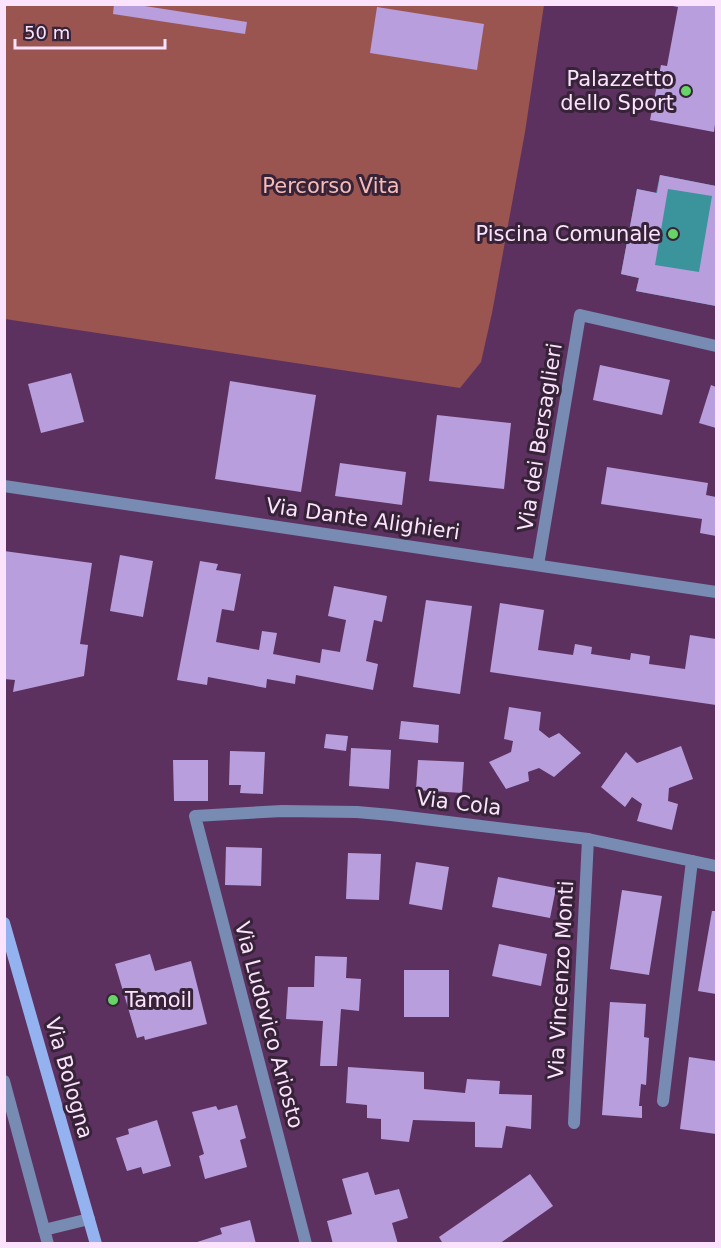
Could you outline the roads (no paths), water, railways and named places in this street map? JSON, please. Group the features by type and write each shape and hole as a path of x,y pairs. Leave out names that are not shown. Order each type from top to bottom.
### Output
{"main road":[{"name":"Via Bologna","path":"4,923 96,1244"}],"street":[{"name":"Via dei Bersaglieri","path":"538,565 580,315 717,346"},
{"name":"Via Dante Alighieri","path":"4,486 717,592"},
{"name":"Via Cola","path":"195,816 282,811 357,812 588,839 717,866"},
{"name":"Via Ludovico Ariosto","path":"195,816 306,1244"},
{"name":"Via Vincenzo Monti","path":"574,1123 588,839"},
{"path":"663,1101 692,861"},
{"path":"4,1081 48,1244"},
{"path":"44,1230 89,1219"}],"place":[{"name":"Palazzetto dello Sport","path":"686,91"},
{"name":"Piscina Comunale","path":"673,234"},
{"name":"Tamoil","path":"113,1000"}],"park label":[{"name":"Percorso Vita","path":"331,186"}]}
